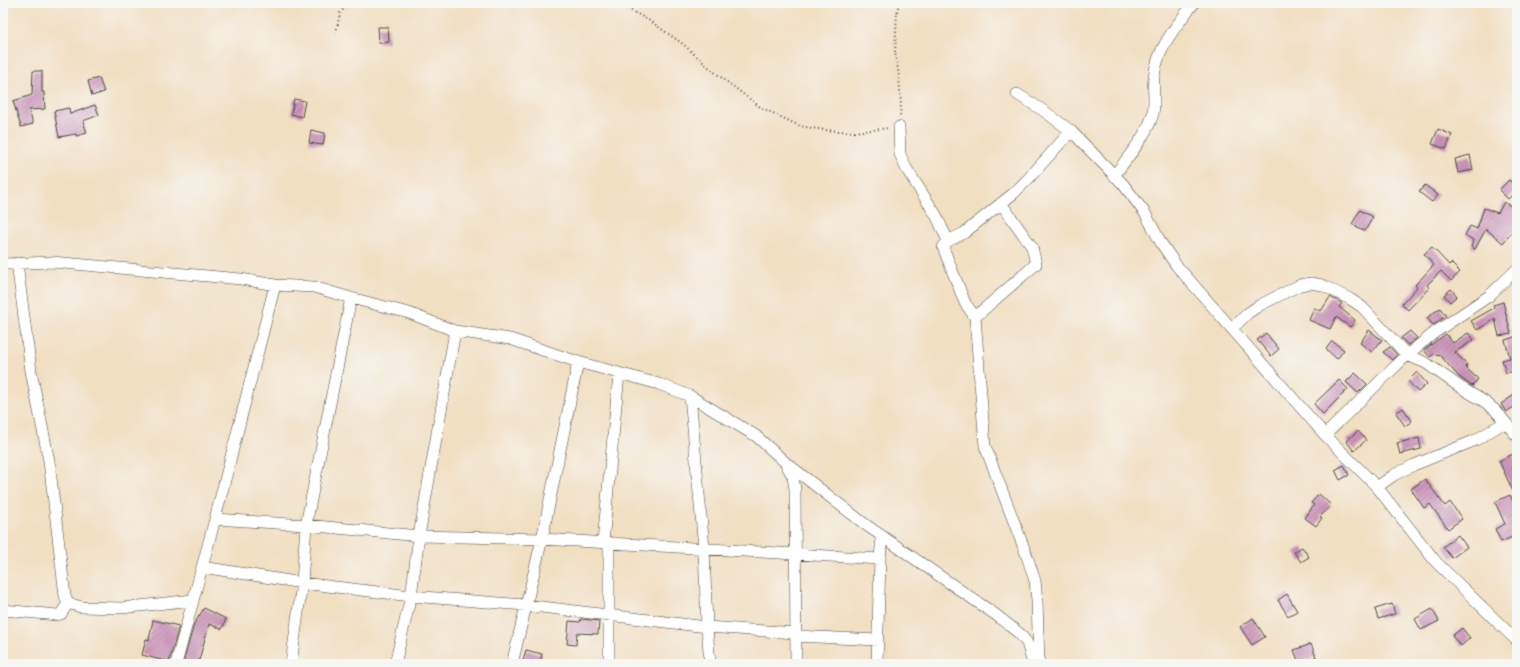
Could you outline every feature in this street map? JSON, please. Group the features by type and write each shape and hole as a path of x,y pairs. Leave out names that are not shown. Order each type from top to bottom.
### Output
{"street":[{"path":"1114,176 1152,119 1154,103 1154,77 1159,57 1173,29 1194,3"},
{"path":"1017,94 1044,110 1071,131 1123,184 1145,213 1176,265 1325,435 1377,487 1436,562 1517,641"},
{"path":"899,128 900,154 906,168 936,215 948,241"},
{"path":"1039,664 1035,581 985,446 975,317 965,303 943,247 948,241 964,233 1029,178 1071,131"},
{"path":"975,317 1036,264 1032,247 1001,203"},
{"path":"3,264 52,262 241,279 275,285 314,287 409,313 455,331 510,338 578,362 659,384 690,396 756,436 785,462 882,536 996,615 1020,634 1027,643 1033,664"},
{"path":"17,263 30,371 49,461 65,596 68,603 81,607 121,608 193,600"},
{"path":"1325,435 1407,355 1434,333 1489,296 1517,269"},
{"path":"1232,329 1248,313 1260,305 1300,285 1311,282 1322,286 1350,299 1362,307 1407,355 1426,363 1460,387 1485,402 1517,436"},
{"path":"176,664 275,285"},
{"path":"291,664 302,583 306,525 351,298"},
{"path":"395,664 411,596 419,536 455,331"},
{"path":"512,664 542,538 578,362"},
{"path":"609,664 606,542 619,374"},
{"path":"690,396 704,548 710,664"},
{"path":"1377,487 1394,475 1414,465 1476,440 1505,422"},
{"path":"785,462 793,476 795,489 796,664"},
{"path":"215,519 306,525 419,536 542,538 795,555 880,559"},
{"path":"877,664 882,536"},
{"path":"202,567 302,583 411,596 525,605 707,627 878,640"},
{"path":"3,610 57,615 61,614 68,603"}],"path":[{"path":"336,33 340,13 349,3"},
{"path":"617,3 650,21 683,44 713,71 760,107 800,126 825,130 854,132 899,128 901,104 899,76 895,52 897,12 899,3"}],"building":[{"path":"378,27 388,27 389,42 379,43"},
{"path":"33,71 42,71 42,92 44,92 45,109 29,110 33,124 21,127 13,101 32,95"},
{"path":"99,78 104,92 92,96 88,81"},
{"path":"294,99 305,101 302,117 291,114"},
{"path":"95,105 99,115 83,121 87,133 76,136 76,134 59,137 54,111 69,108 70,114"},
{"path":"1438,129 1452,135 1446,149 1432,144"},
{"path":"311,130 325,133 323,145 309,143"},
{"path":"1470,155 1473,170 1458,173 1455,159"},
{"path":"1509,180 1517,188 1517,190 1508,199 1499,190"},
{"path":"1425,185 1438,195 1432,202 1419,192"},
{"path":"1504,202 1517,210 1517,236 1512,232 1503,243 1486,229 1475,249 1471,247 1473,240 1465,235 1470,226 1477,229 1484,208 1498,213"},
{"path":"1360,210 1373,217 1365,231 1352,224"},
{"path":"1432,247 1449,265 1451,263 1460,272 1451,281 1441,271 1427,285 1429,288 1408,310 1402,304 1417,287 1415,285 1434,265 1424,254"},
{"path":"1451,289 1457,296 1450,302 1444,295"},
{"path":"1330,297 1342,303 1339,307 1355,320 1350,327 1336,317 1330,329 1309,320 1314,308 1321,311"},
{"path":"1503,302 1511,334 1499,336 1495,319 1477,330 1471,321 1494,308 1493,305"},
{"path":"1440,308 1446,316 1433,325 1427,318"},
{"path":"1369,330 1382,340 1372,352 1360,343"},
{"path":"1410,331 1417,338 1408,345 1401,338"},
{"path":"1266,333 1279,349 1271,356 1257,340"},
{"path":"1468,333 1474,340 1455,352 1467,365 1465,367 1478,379 1472,386 1459,377 1439,354 1437,356 1435,353 1430,357 1424,350 1446,334 1453,343"},
{"path":"1517,336 1517,373 1514,374 1514,371 1506,373 1502,360 1510,358 1505,340"},
{"path":"1332,341 1344,350 1337,359 1326,349"},
{"path":"1390,347 1397,355 1392,360 1383,352"},
{"path":"1417,372 1427,384 1418,392 1408,381"},
{"path":"1355,373 1367,384 1358,393 1346,382"},
{"path":"1339,380 1348,389 1323,414 1314,404"},
{"path":"1517,393 1517,405 1506,412 1501,404"},
{"path":"1403,408 1412,421 1405,426 1396,413"},
{"path":"1358,431 1366,440 1354,451 1346,441"},
{"path":"1419,438 1421,449 1400,454 1397,443"},
{"path":"1513,454 1517,464 1517,500 1499,461"},
{"path":"1344,465 1349,475 1340,480 1335,470"},
{"path":"1425,479 1445,506 1450,502 1462,519 1448,529 1430,504 1424,508 1411,489"},
{"path":"1319,494 1331,505 1320,517 1322,518 1316,526 1305,518 1314,505 1311,503"},
{"path":"1510,495 1517,509 1517,535 1501,542 1495,529 1505,524 1495,502"},
{"path":"1458,535 1467,547 1452,558 1443,547"},
{"path":"1302,547 1309,557 1301,562 1294,552"},
{"path":"1287,594 1297,611 1288,616 1278,600"},
{"path":"1392,604 1395,614 1378,619 1375,609"},
{"path":"204,608 226,619 222,629 209,624 198,664 183,664 194,624"},
{"path":"1432,609 1439,621 1421,630 1415,619"},
{"path":"1253,618 1265,637 1252,645 1240,627"},
{"path":"581,619 599,621 598,634 577,633 576,645 567,644 569,621 580,622"},
{"path":"153,620 179,626 169,662 142,655 146,639 149,640"},
{"path":"1462,628 1470,638 1461,646 1452,636"},
{"path":"1311,644 1316,657 1299,663 1294,650"},
{"path":"526,650 542,654 540,664 522,664"}]}
